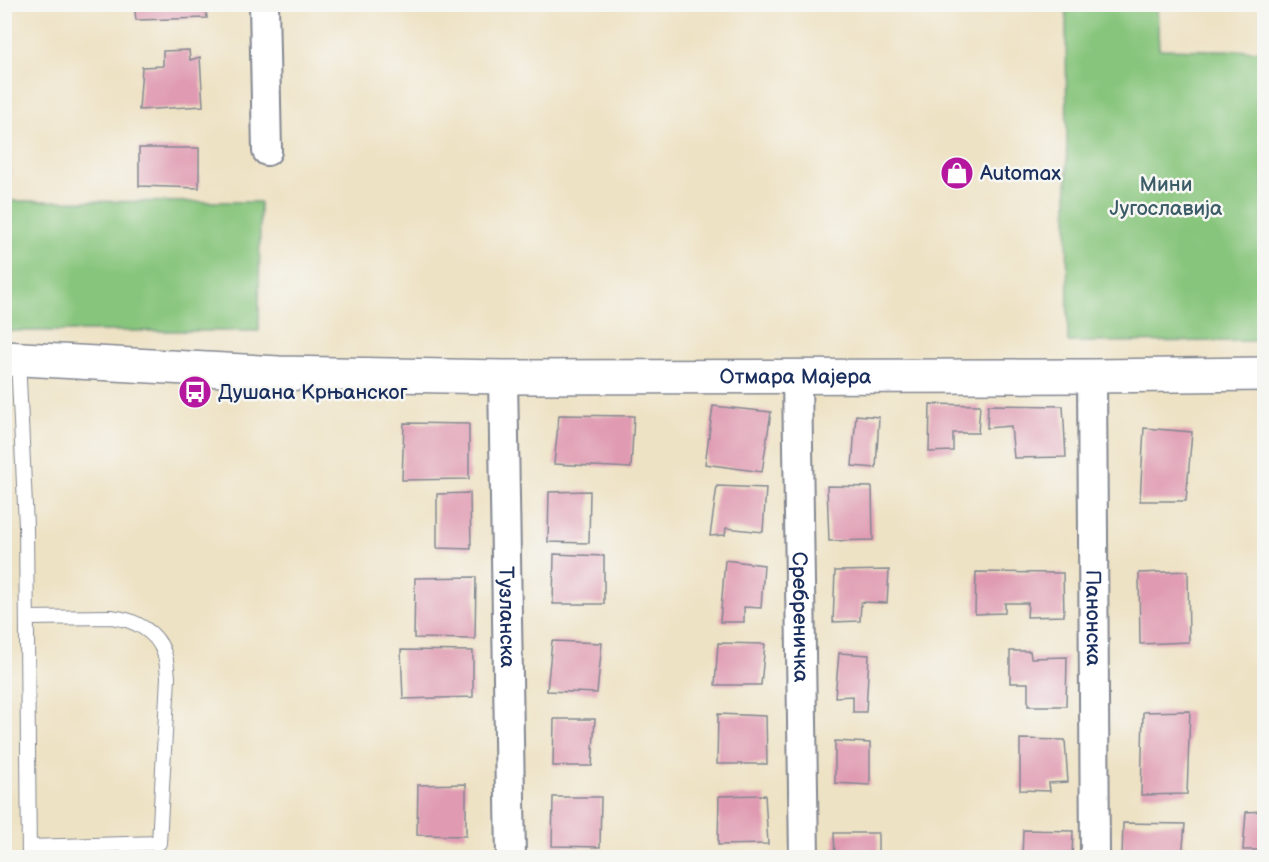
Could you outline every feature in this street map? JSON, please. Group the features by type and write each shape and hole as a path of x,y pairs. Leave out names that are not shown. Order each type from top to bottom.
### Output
{"street":[{"path":"264,4 267,151"},
{"name":"Отмара Мајера","path":"11,358 279,373 503,377 1264,374"},
{"name":"Панонска","path":"1092,376 1095,858"},
{"name":"Тузланска","path":"503,377 511,858"},
{"name":"Сребреничка","path":"797,377 804,858"}],"lane":[{"path":"11,358 26,526 29,852 67,845 159,843"},
{"path":"27,618 122,618 148,631 164,652 168,677 159,858"}],"green space":[{"name":"Мини Југославија","path":"1066,5 1157,5 1159,49 1264,51 1264,341 1068,342"},
{"path":"5,201 260,202 259,331 5,331"}],"building":[{"path":"134,4 205,4 207,18 136,20"},
{"path":"189,50 190,60 200,57 203,106 139,110 142,67 163,66 163,51"},
{"path":"139,148 199,148 199,188 139,186"},
{"path":"10,150 11,207 4,207 4,151"},
{"path":"930,404 980,405 978,433 953,433 953,451 929,452"},
{"path":"988,405 1063,406 1066,457 1014,458 1011,426 987,428"},
{"path":"713,406 771,412 762,472 705,464"},
{"path":"559,415 634,416 631,468 554,464"},
{"path":"856,415 879,417 876,468 852,466"},
{"path":"404,423 469,424 469,479 402,480"},
{"path":"1144,428 1192,432 1186,501 1140,501"},
{"path":"717,486 766,488 763,532 726,528 725,535 710,536"},
{"path":"827,486 872,487 873,540 829,541"},
{"path":"590,491 589,543 548,542 549,492"},
{"path":"470,493 471,549 437,548 437,494"},
{"path":"554,554 604,556 604,604 553,604"},
{"path":"725,560 764,565 761,608 744,607 744,622 720,622"},
{"path":"889,570 887,603 861,602 860,621 833,622 835,571"},
{"path":"1188,571 1189,642 1140,644 1139,573"},
{"path":"976,572 1063,573 1064,616 1027,617 1028,603 1005,603 1005,613 975,614"},
{"path":"476,577 475,639 414,638 415,578"},
{"path":"552,641 602,643 597,693 547,691"},
{"path":"718,643 765,644 761,685 715,685"},
{"path":"401,650 473,651 473,697 403,699"},
{"path":"1010,651 1030,651 1031,658 1067,657 1066,706 1028,706 1028,683 1010,683"},
{"path":"839,653 869,655 866,712 853,712 853,696 835,697"},
{"path":"1190,711 1187,794 1141,795 1143,712"},
{"path":"718,714 766,716 767,764 717,764"},
{"path":"554,719 595,719 592,766 553,766"},
{"path":"1020,739 1065,740 1068,782 1049,783 1050,791 1020,790"},
{"path":"835,741 870,743 870,785 835,783"},
{"path":"466,784 466,836 417,835 418,785"},
{"path":"765,795 768,844 718,845 719,796"},
{"path":"553,797 601,797 600,847 552,846"},
{"path":"1264,811 1264,850 1243,850 1246,812"},
{"path":"1123,823 1185,824 1182,858 1122,858"},
{"path":"1023,830 1073,831 1072,858 1022,858"},
{"path":"834,833 878,833 878,858 835,858"}],"place":[{"name":"Automax","path":"957,173"},
{"name":"Душана Крњанског","path":"195,392"}]}
